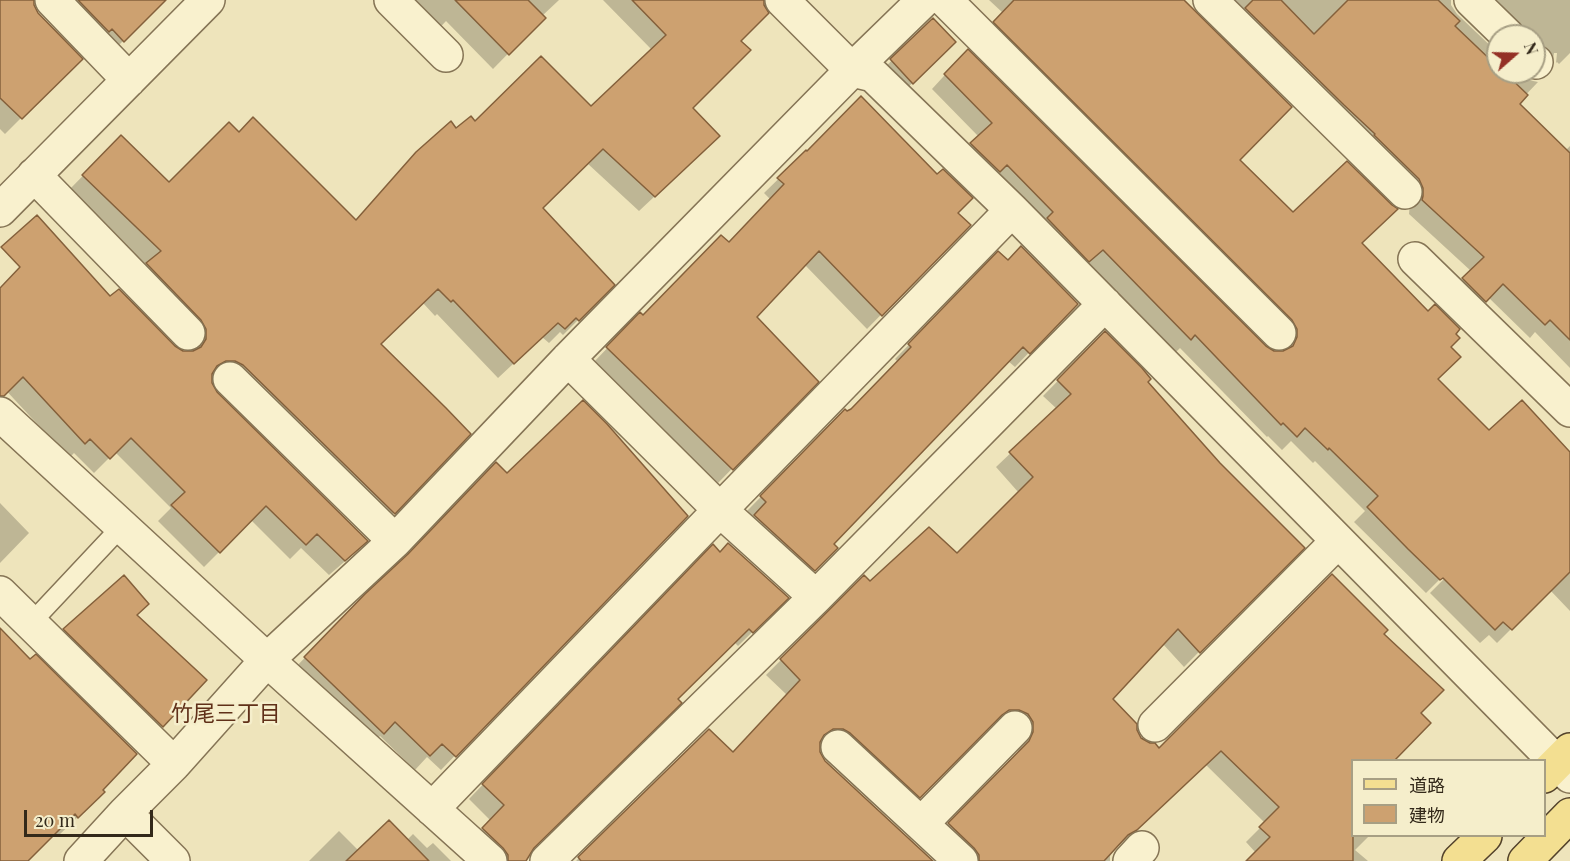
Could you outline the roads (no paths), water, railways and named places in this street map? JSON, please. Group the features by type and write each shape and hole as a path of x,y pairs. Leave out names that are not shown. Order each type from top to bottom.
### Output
{"main road":[{"path":"1525,861 1570,815"},
{"path":"1459,861 1484,837"}],"street":[{"path":"52,0 129,80"},
{"path":"0,210 208,0"},
{"path":"392,0 446,55"},
{"path":"782,0 852,70 873,75 1012,210 1560,766"},
{"path":"81,861 124,813 174,764 267,660 395,541 568,359 852,70 924,0"},
{"path":"945,0 1279,333"},
{"path":"1210,0 1406,192"},
{"path":"1471,0 1496,24"},
{"path":"34,175 188,333"},
{"path":"432,809 1012,210"},
{"path":"1415,259 1570,410"},
{"path":"547,861 816,597 1105,304"},
{"path":"568,359 720,510 816,597"},
{"path":"230,379 395,541"},
{"path":"0,414 490,861"},
{"path":"1155,725 1338,541"},
{"path":"0,593 174,764"},
{"path":"921,824 1015,728"},
{"path":"838,747 961,861"},
{"path":"124,813 173,861"}],"lane":[{"path":"31,623 122,526"}],"district":[{"name":"竹尾三丁目","path":"226,714"}]}
